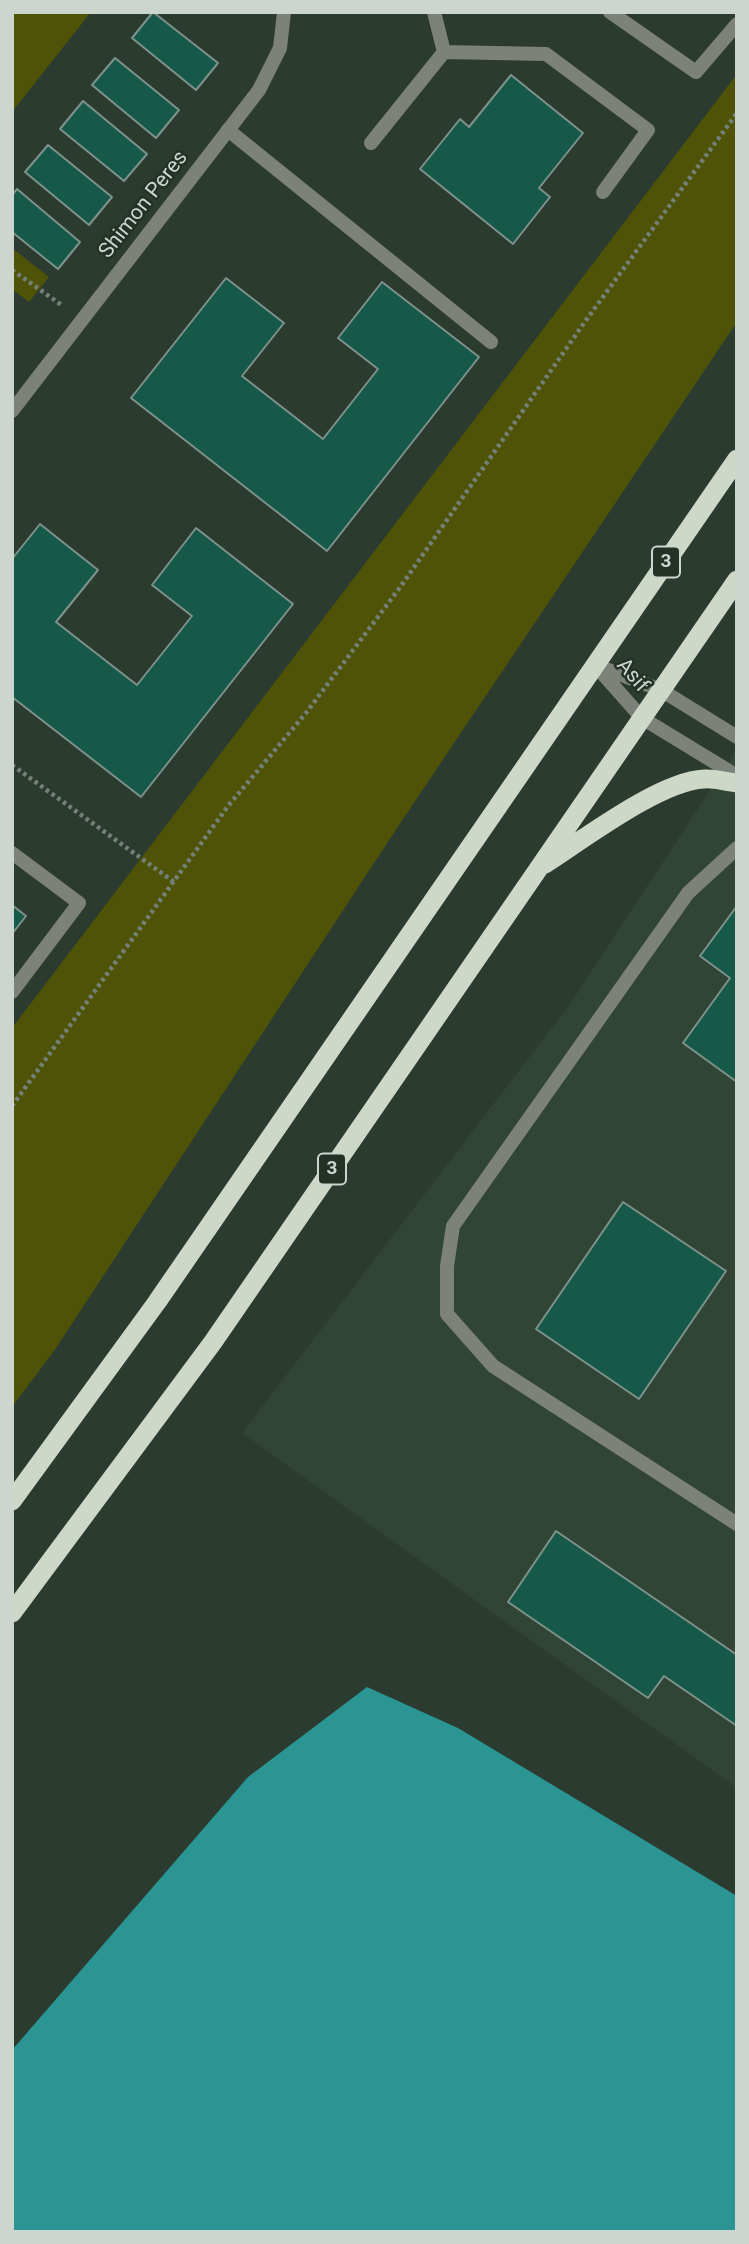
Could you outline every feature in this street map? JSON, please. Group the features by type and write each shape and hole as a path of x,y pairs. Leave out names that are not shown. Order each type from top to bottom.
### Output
{"highway":[{"name":"3","path":"12,1501 157,1302 737,460"},
{"name":"3","path":"12,1613 213,1342 737,580"},
{"path":"539,868 640,803 683,783 704,779 737,783"}],"street":[{"name":"Shimon Peres","path":"12,411 259,90 280,48 284,12"},
{"path":"434,12 444,52"},
{"path":"610,12 696,72 737,24"},
{"path":"371,143 444,52"},
{"path":"444,52 545,54 648,130 603,192"},
{"path":"228,130 491,342"},
{"name":"Asif","path":"595,665 661,690 737,737"},
{"name":"Asif","path":"595,665 642,718 737,776"},
{"path":"737,848 688,893 453,1226 447,1266 447,1314 493,1366 737,1524"},
{"path":"12,853 79,903 12,992"}],"path":[{"path":"12,1106 228,806 306,713 401,586 584,323 737,113"},
{"path":"12,270 82,320"},
{"path":"12,765 174,882"}],"shaded area":[{"path":"12,12 91,12 12,112"},
{"path":"737,74 737,322 399,825 54,1351 12,1407 12,1028"},
{"path":"12,248 49,277 29,302 12,289"},
{"path":"737,749 737,1788 242,1433 570,1004"}],"water":[{"path":"367,1687 458,1728 737,1896 737,2232 12,2232 12,2050 248,1777"}],"building":[{"path":"153,12 218,63 196,90 132,38"},
{"path":"115,58 179,110 156,138 92,85"},
{"path":"511,75 583,133 539,188 550,197 513,244 420,169 460,119 469,127"},
{"path":"83,101 147,154 124,181 60,129"},
{"path":"48,145 112,197 89,225 25,172"},
{"path":"17,189 80,242 58,269 12,232 12,195"},
{"path":"226,278 284,323 242,376 323,439 378,369 338,338 382,282 479,357 327,551 131,398"},
{"path":"40,524 98,570 56,622 137,685 192,616 152,585 196,528 293,604 141,797 12,697 12,559"},
{"path":"12,905 26,916 12,934"},
{"path":"737,906 737,1082 683,1043 730,978 700,956"},
{"path":"623,1202 726,1271 639,1399 536,1329"},
{"path":"556,1531 737,1655 737,1726 664,1676 648,1698 508,1602"}]}
